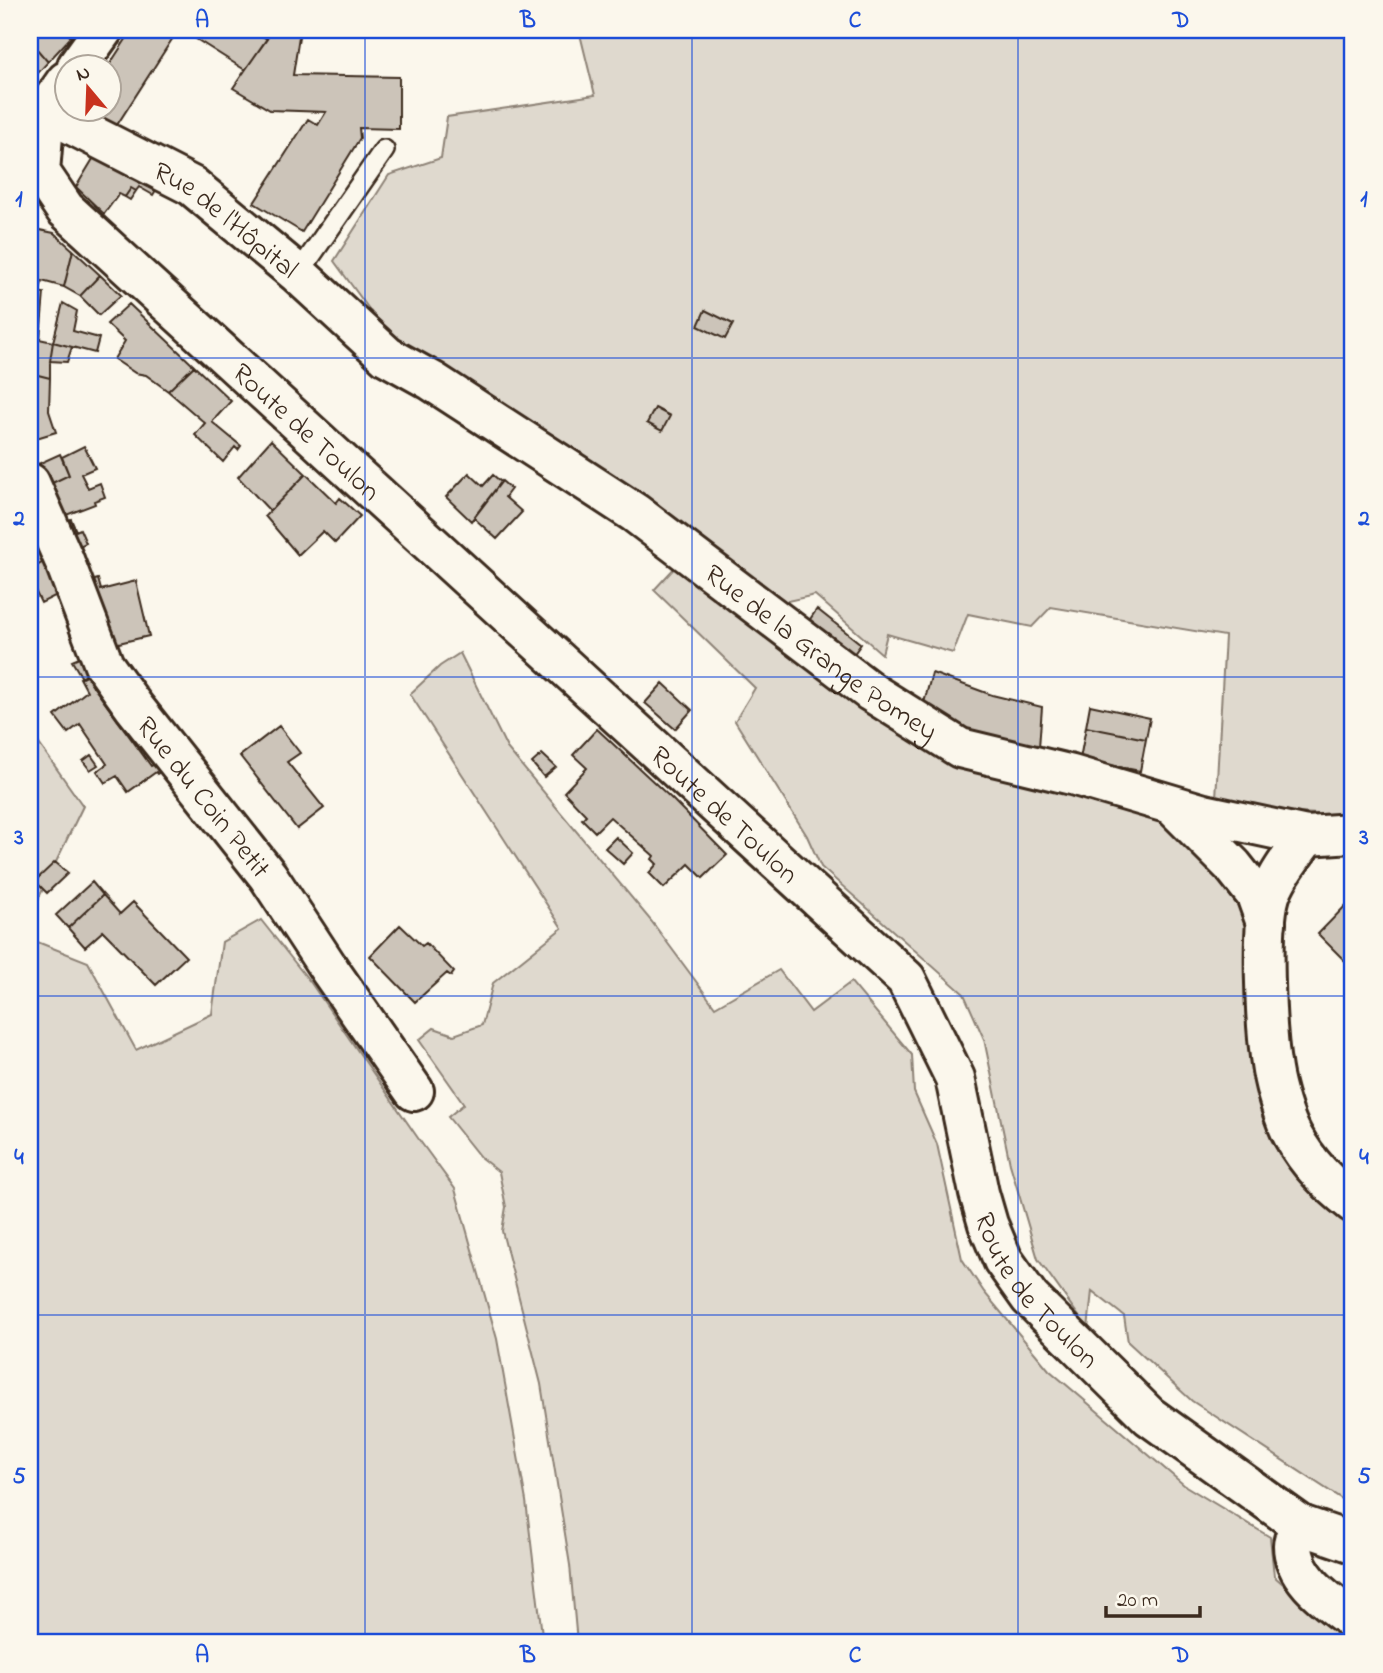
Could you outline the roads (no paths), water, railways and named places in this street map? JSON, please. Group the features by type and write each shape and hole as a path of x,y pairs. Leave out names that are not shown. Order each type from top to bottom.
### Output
{"street":[{"path":"87,52 103,30"},
{"path":"45,111 52,101"},
{"name":"Route de Toulon","path":"45,111 35,175 65,209 906,979 955,1078 988,1224 1003,1260 1030,1298 1149,1416 1301,1525 1353,1543"},
{"name":"Rue de l'Hôpital","path":"45,111 192,186 298,274 387,355"},
{"name":"Rue de la Grange Pomey","path":"387,355 432,381 635,513 870,692 960,748 1072,775 1204,814 1307,836 1353,833"},
{"name":"Rue du Coin Petit","path":"30,483 64,560 104,665 268,876 414,1091"},
{"path":"1172,805 1233,866 1256,895 1266,923"},
{"path":"1307,836 1271,891 1266,923 1265,992 1272,1072 1291,1133 1303,1154 1326,1181 1353,1203"},
{"path":"1301,1525 1293,1542 1294,1559 1304,1577 1353,1620"}],"lane":[{"path":"298,274 384,150"}]}
